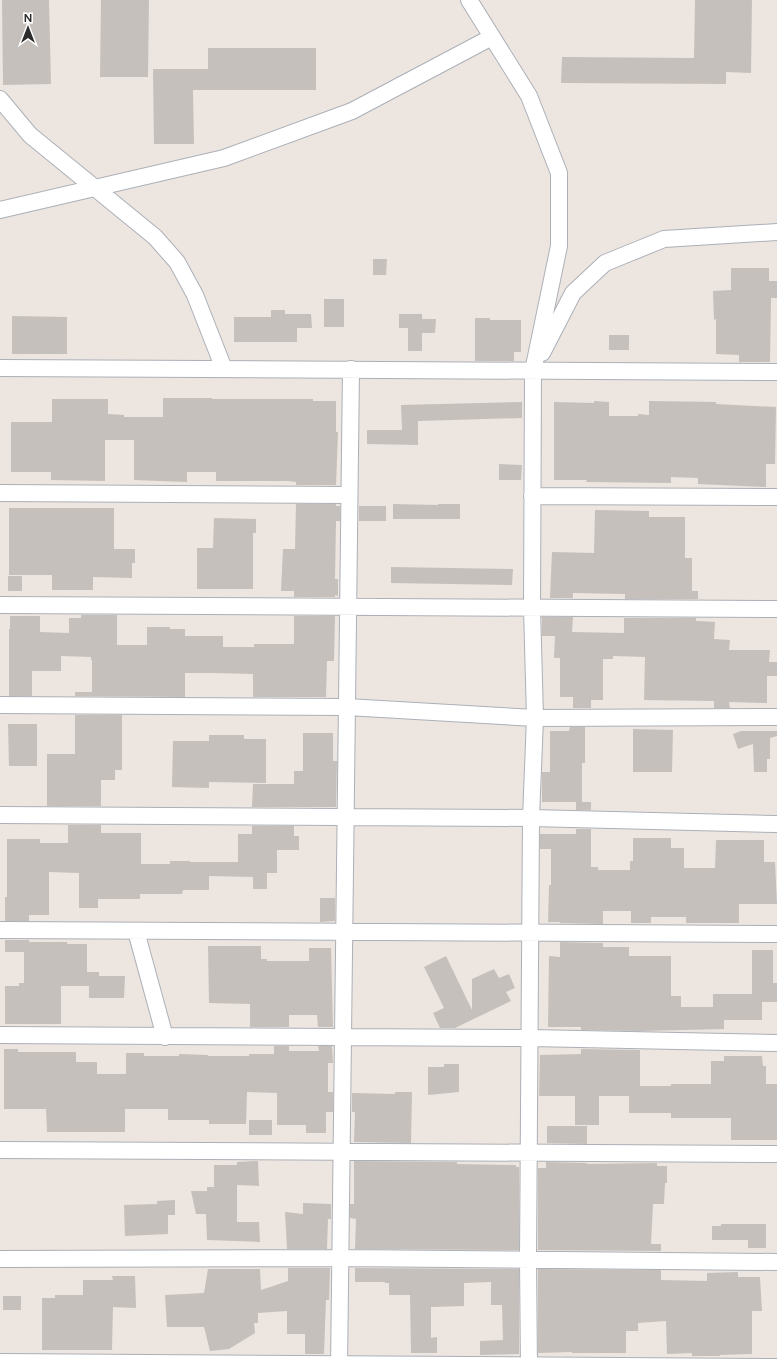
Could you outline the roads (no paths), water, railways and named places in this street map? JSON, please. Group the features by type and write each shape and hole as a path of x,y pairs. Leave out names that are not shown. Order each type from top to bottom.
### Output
{"street":[{"path":"470,0 529,96 559,173 559,246 533,371 532,608 535,718 531,818 530,1153 528,1259 529,1367"},
{"path":"0,210 224,158 352,112 492,37"},
{"path":"0,100 30,136 155,237 177,262 195,295 224,369"},
{"path":"533,371 573,293 606,263 664,239 777,232"},
{"path":"0,368 777,372"},
{"path":"340,1366 351,369"},
{"path":"0,492 350,495"},
{"path":"532,496 777,497"},
{"path":"0,605 777,609"},
{"path":"0,705 347,707 535,718 777,717"},
{"path":"0,815 531,818 777,824"},
{"path":"0,930 777,934"},
{"path":"136,931 165,1037"},
{"path":"0,1036 530,1038 777,1043"},
{"path":"0,1150 777,1154"},
{"path":"0,1259 341,1258 777,1262"},
{"path":"0,1362 529,1367 777,1366"}]}
